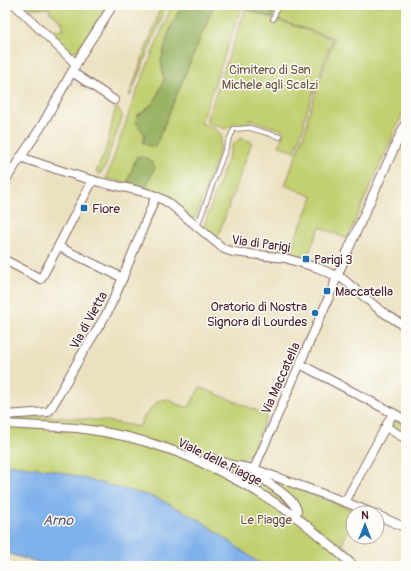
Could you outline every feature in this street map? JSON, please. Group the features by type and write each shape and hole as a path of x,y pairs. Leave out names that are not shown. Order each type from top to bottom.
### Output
{"street":[{"path":"15,5 76,64"},
{"path":"5,181 9,167 20,157 41,127 91,38 113,5"},
{"path":"72,72 114,100"},
{"name":"Via Maccatella","path":"254,469 337,276 405,125"},
{"name":"Via di Parigi","path":"20,157 93,180 156,196 165,200 221,248 229,252 285,258 311,265 343,279 386,315 405,325"},
{"path":"5,260 41,279 93,180"},
{"name":"Via di Vietta","path":"5,415 48,412 50,410 107,314 156,196"},
{"path":"59,247 123,278"},
{"path":"300,364 406,420"},
{"path":"345,502 393,413"},
{"name":"Viale delle Piagge","path":"5,424 77,428 117,434 175,451 201,462 236,480 268,499 295,517 354,566"},
{"path":"386,427 406,439"},
{"path":"201,462 211,458 232,465 254,469 352,505"},
{"path":"254,469 257,474 292,501 297,512 295,517"},
{"path":"385,519 406,528"}],"lane":[{"path":"273,19 278,5"},
{"path":"197,227 234,129 250,128 280,137"},
{"path":"275,385 288,391"}],"green space":[{"path":"22,5 108,6 79,50 69,51 49,31 63,30 63,22 60,22 60,19 57,19 54,14 50,13 50,8 25,8"},
{"path":"162,5 167,5 129,96 157,20 156,19"},
{"path":"172,5 182,5 167,38 161,61 164,80 155,101 142,113 137,115 145,135 143,143 155,147 214,5 242,5 201,123 217,130 222,135 218,156 195,219 165,198 145,189 155,167 137,156 127,183 106,179 135,96"},
{"path":"182,5 214,5 155,147 150,146 143,143 145,135 136,122 137,115 142,113 155,101 164,80 161,61 167,38"},
{"path":"242,5 277,5 272,18 242,7"},
{"path":"280,5 399,5 406,8 406,106 347,239 320,227 306,259 288,254 313,197 285,185 307,126 308,116 334,38 275,19"},
{"name":"Cimitero di San Michele agli Scalzi","path":"245,9 332,39 303,122 305,123 295,151 279,146 284,131 250,119 248,126 236,122 226,129 206,122"},
{"path":"116,107 120,111 122,119 118,126 106,165 100,174 96,172 105,152"},
{"path":"241,138 252,142 217,239 204,228 205,222 233,144"},
{"path":"137,156 149,159 155,167 145,189 127,183"},
{"name":"Le Piagge","path":"200,387 267,415 251,454 241,460 245,471 256,476 262,475 345,507 345,537 342,544 368,566 263,566 200,520 52,470 5,464 5,415 89,419 139,427 142,419 158,401 167,399 179,405 189,407"},
{"path":"395,418 406,424 406,435 391,425"}],"water":[{"name":"Arno","path":"5,464 52,470 157,498 200,520 263,566 50,566 5,553"}],"place":[{"name":"Fiore","path":"84,208"},
{"name":"Parigi 3","path":"306,259"},
{"name":"Maccatella","path":"327,291"},
{"name":"Oratorio di Nostra Signora di Lourdes","path":"315,313"}]}
